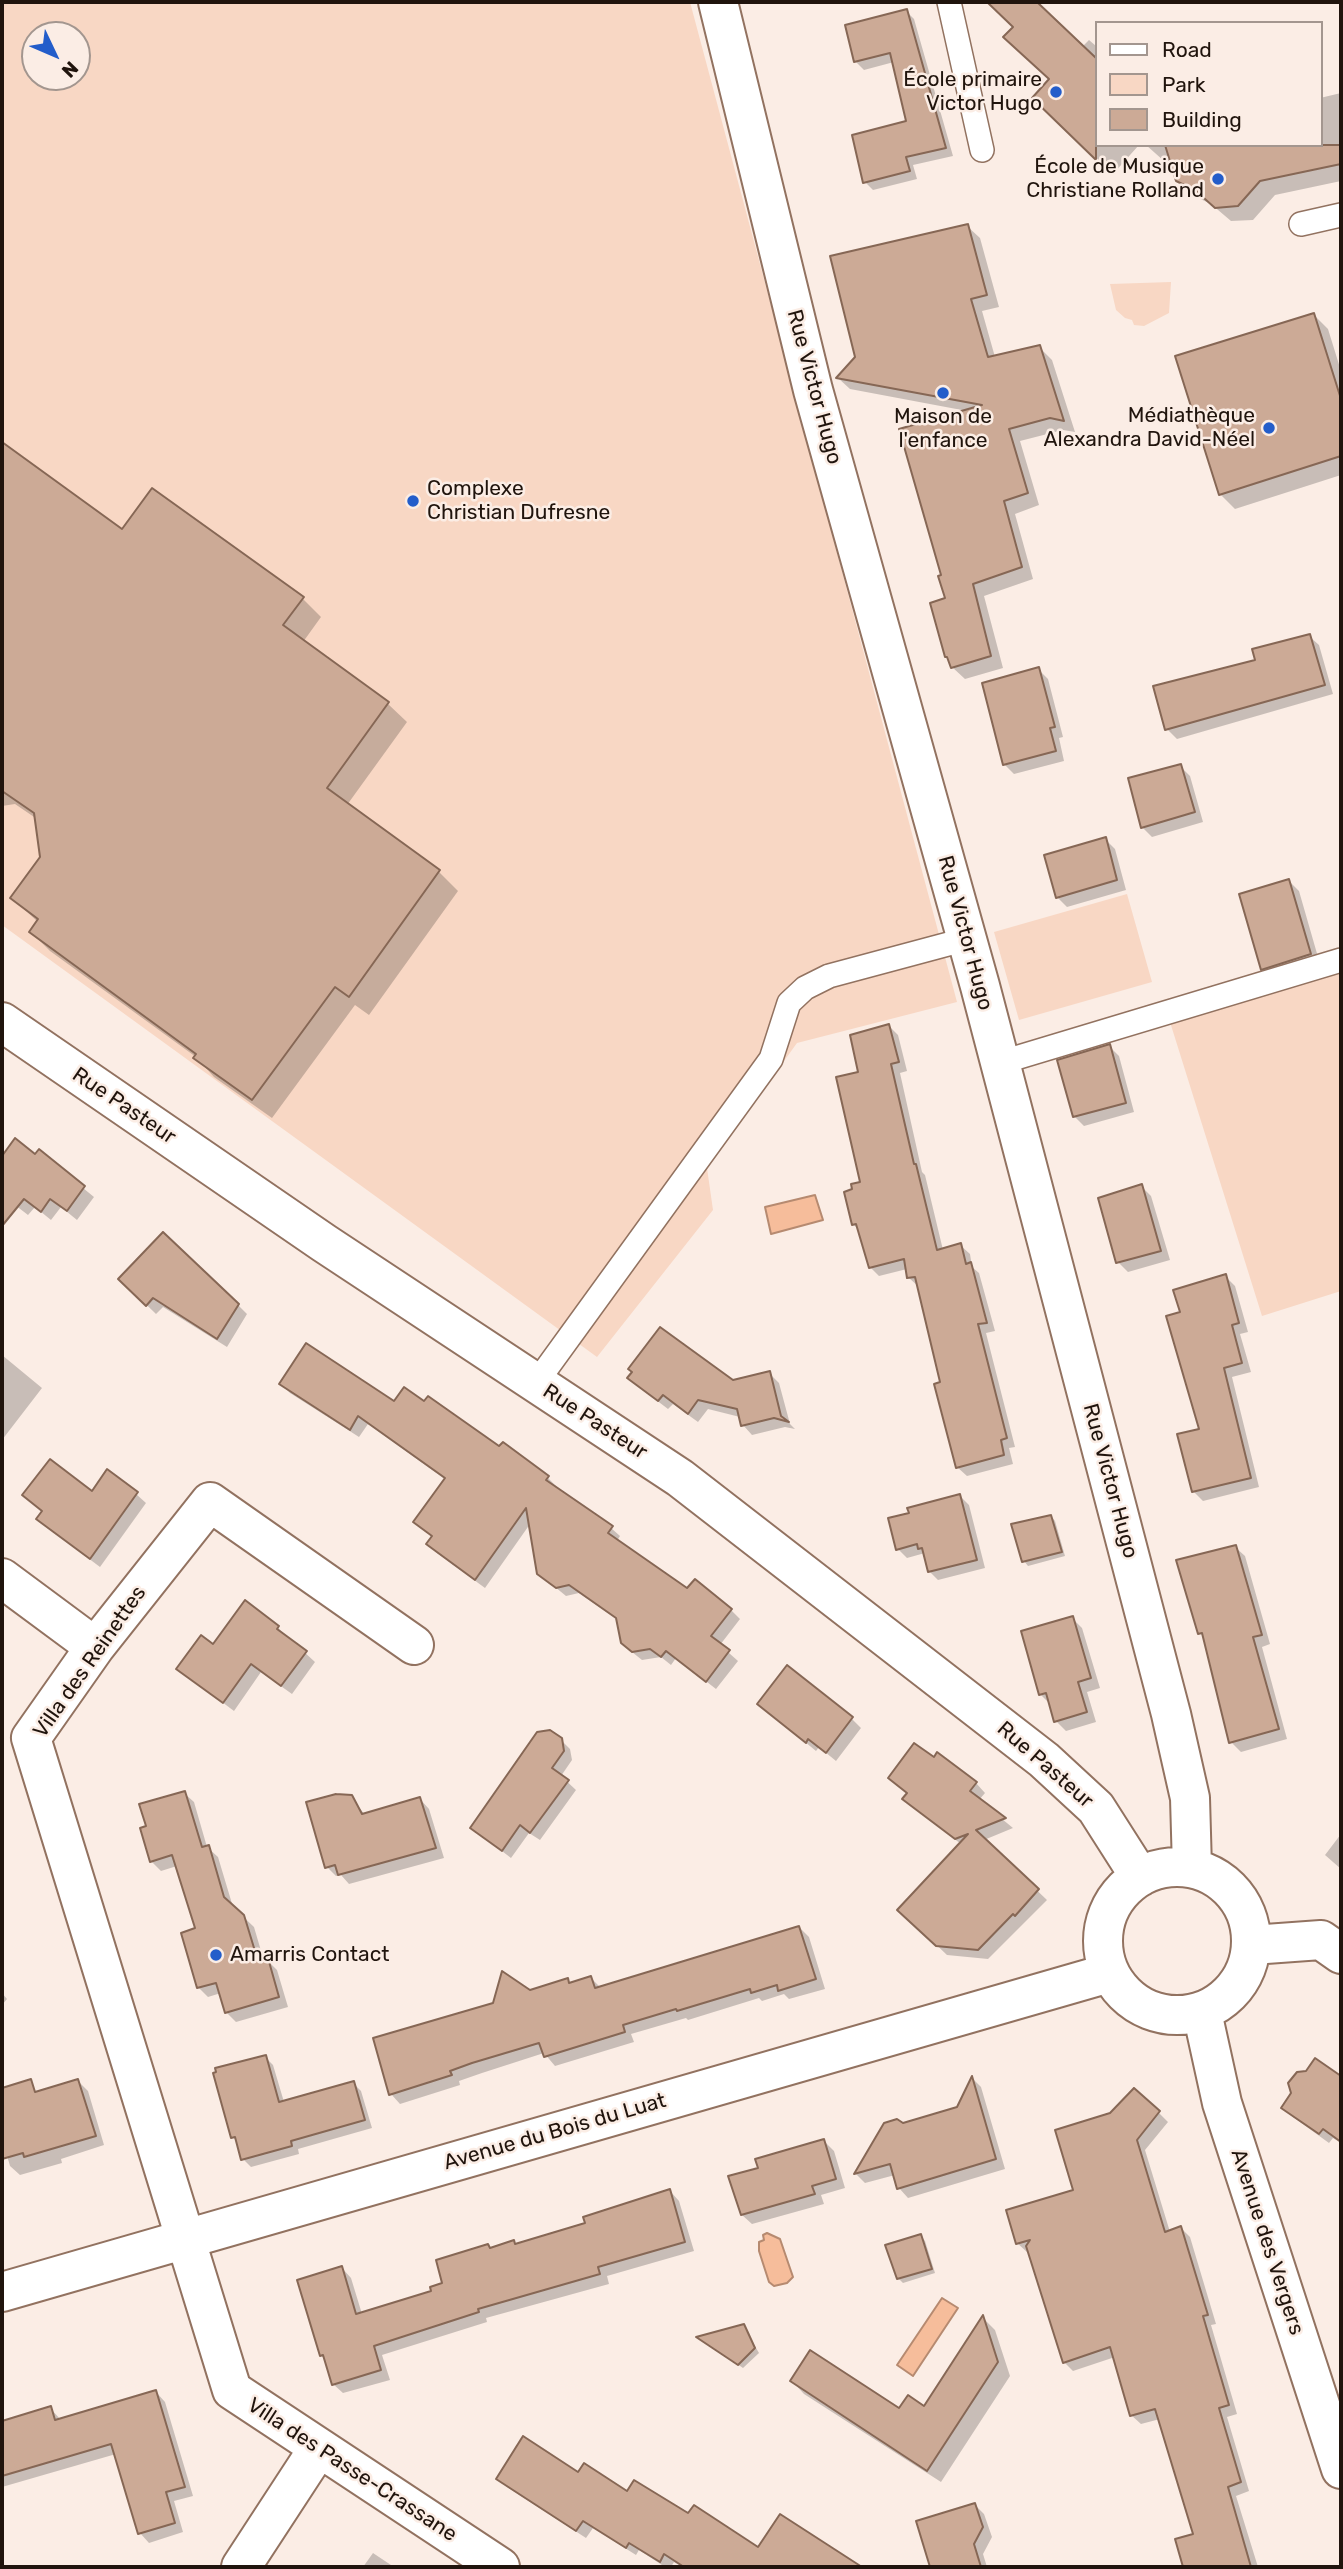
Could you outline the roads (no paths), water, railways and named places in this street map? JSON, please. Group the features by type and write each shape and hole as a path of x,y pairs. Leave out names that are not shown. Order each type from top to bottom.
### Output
{"street":[{"name":"Rue Victor Hugo","path":"718,2 813,390 967,939 1171,1714 1190,1798 1192,1868"},
{"name":"Rue Pasteur","path":"2,1022 324,1243 680,1478 1044,1760 1096,1808 1140,1877"},
{"name":"Villa des Reinettes","path":"186,2239 31,1738 95,1647 210,1502 414,1645"},
{"path":"2,1578 95,1647"},
{"path":"1165,1868 1192,1868 1212,1875 1236,1896 1250,1924 1252,1945 1248,1966 1237,1986 1222,2001 1202,2012 1181,2016 1158,2014 1139,2006 1122,1991 1110,1973 1104,1952 1104,1930 1110,1909 1122,1891 1140,1877 1165,1868"},
{"path":"1252,1945 1321,1940 1341,1954"},
{"name":"Avenue du Bois du Luat","path":"2,2292 1110,1973"},
{"name":"Avenue des Vergers","path":"1202,2012 1222,2103 1341,2469"},
{"name":"Villa des Passe-Crassane","path":"186,2239 232,2390 500,2567"},
{"path":"241,2567 318,2449"}],"lane":[{"path":"949,2 982,150"},
{"path":"1301,224 1341,215"},
{"path":"536,1383 771,1059 789,1003 804,988 830,976 967,939"},
{"path":"999,1063 1341,960"}],"place":[{"name":"École primaire Victor Hugo","path":"1056,92"},
{"name":"École de Musique Christiane Rolland","path":"1218,179"},
{"name":"Maison de l'enfance","path":"943,393"},
{"name":"Médiathèque Alexandra David-Néel","path":"1269,428"},
{"name":"Complexe Christian Dufresne","path":"413,501"},
{"name":"Amarris Contact","path":"216,1955"}]}
